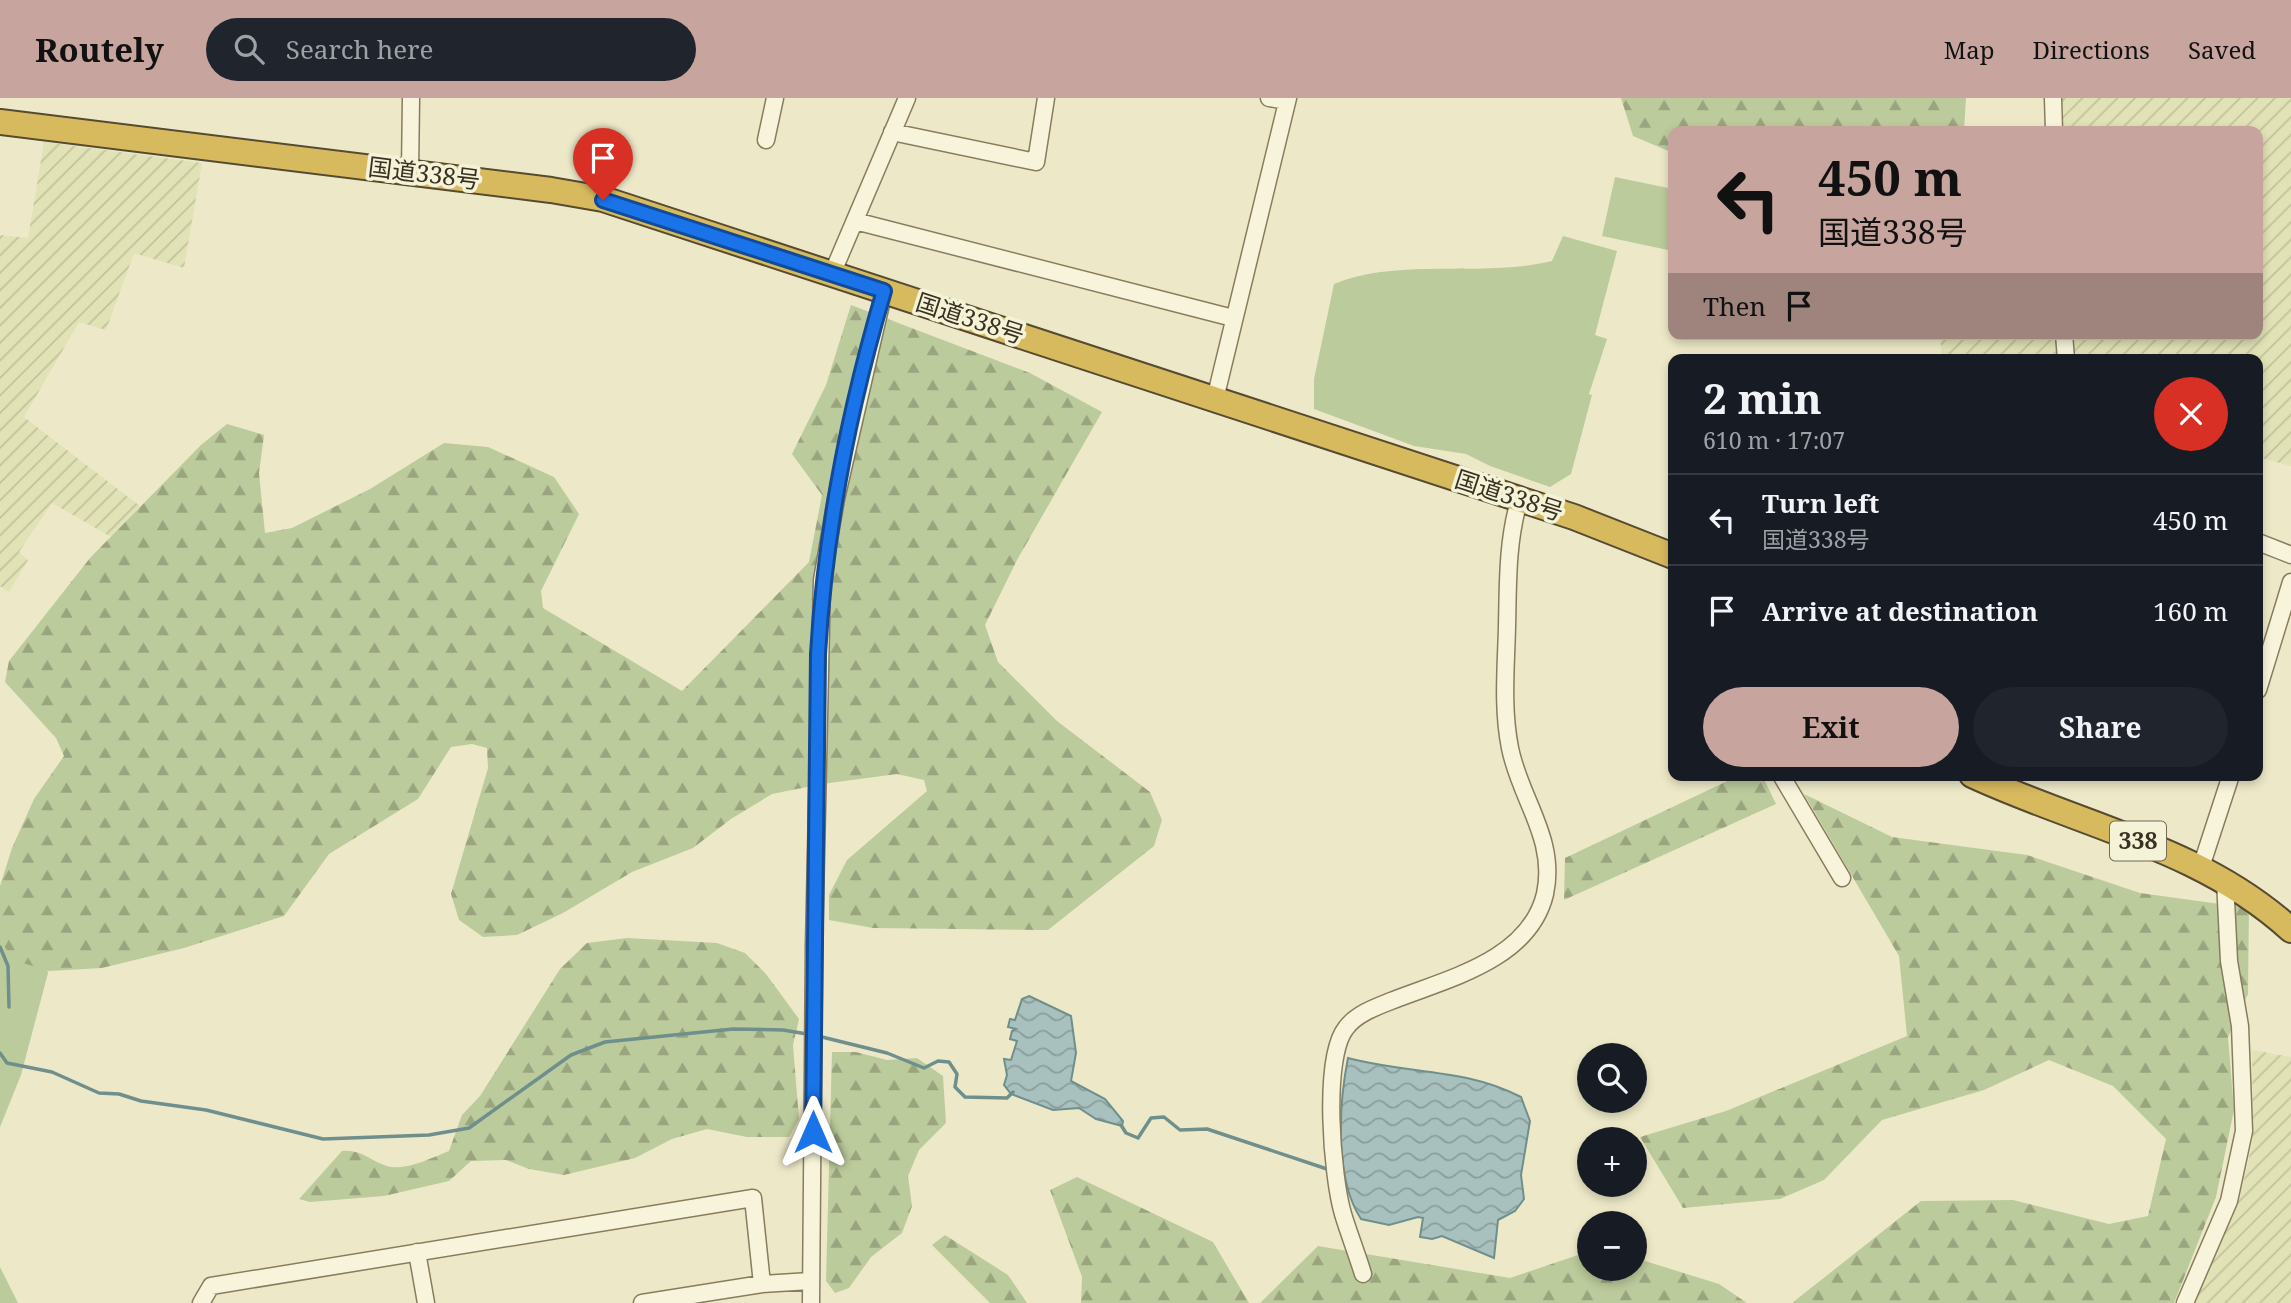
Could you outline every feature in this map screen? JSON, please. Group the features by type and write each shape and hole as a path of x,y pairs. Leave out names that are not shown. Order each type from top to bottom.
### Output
{"highway":[{"name":"国道338号","path":"0,122 410,172 603,200 1215,399 1618,533 1668,554"},
{"name":"338","path":"1987,781 2201,867 2258,901 2291,930"}],"street":[{"path":"410,172 411,98"},
{"path":"766,140 775,98"},
{"path":"832,274 907,98"},
{"path":"892,132 1036,162 1046,98"},
{"path":"1215,399 1287,99 1269,98"},
{"path":"2053,98 2054,126"},
{"path":"855,221 1233,318"},
{"path":"811,1303 818,654 822,580 839,485 884,291"},
{"path":"1363,1275 1343,1215 1334,1161 1334,1058 1339,1038 1357,1017 1498,956 1527,930 1544,898 1548,858 1545,838 1517,774 1505,705 1510,543 1519,501"},
{"path":"2263,544 2291,555"},
{"path":"2263,674 2291,582"},
{"path":"1785,781 1842,878"},
{"path":"2201,867 2229,781"},
{"path":"2185,1303 2229,1201 2244,1131 2240,1026 2230,961 2225,880"},
{"path":"201,1303 211,1286 752,1198 762,1284"},
{"path":"417,1252 426,1303"},
{"path":"649,1303 762,1284 810,1281"}],"green space":[{"path":"1621,98 1966,98 1964,126 1668,126 1668,151 1633,136"},
{"path":"2060,98 2291,98 2291,466 2263,458 2263,354 1942,354 1940,340 2263,340 2263,126 2062,126"},
{"path":"44,142 202,163 184,268 134,253 106,330 79,322 24,417 145,510 120,542 52,503 19,552 28,560 9,592 0,586 0,235 28,238"},
{"path":"1615,177 1668,188 1668,250 1602,236"},
{"path":"1563,236 1617,251 1595,335 1607,339 1589,394 1592,395 1571,474 1550,487 1490,466 1466,454 1414,446 1314,409 1314,379 1334,284 1385,271 1497,268 1552,261"},
{"path":"851,305 1030,373 1102,412 1017,560 985,625 998,662 1057,721 1150,792 1162,820 1154,846 1048,930 873,928 829,920 829,895 847,860 927,791 924,780 897,774 772,794 731,819 693,848 632,872 563,913 517,935 483,937 459,920 451,894 488,768 487,748 472,744 451,747 418,799 329,854 284,916 184,948 102,968 49,971 13,960 0,939 0,886 12,848 34,799 64,756 56,738 5,682 9,661 90,558 201,445 227,424 264,435 259,473 265,533 292,528 370,489 444,443 488,447 554,477 579,514 541,591 543,608 682,691 809,562 822,495 792,454 826,385"},
{"path":"1727,781 1765,781 1776,804 1564,900 1565,858"},
{"path":"1804,794 1892,837 2027,855 2140,893 2249,908 2248,994 2228,1037 2234,1110 2216,1197 2174,1303 1792,1303 1921,1201 2013,1200 2109,1224 2148,1216 2166,1139 2113,1086 2049,1060 1984,1090 1882,1120 1824,1180 1780,1199 1683,1208 1647,1149 1647,1135 1726,1111 1907,1036 1899,956"},
{"path":"0,914 45,957 48,973 21,1075 0,1127"},
{"path":"627,938 717,943 745,953 766,974 799,1019 793,1045 799,1119 789,1137 747,1137 707,1129 672,1139 635,1158 564,1175 529,1169 506,1160 471,1161 449,1181 384,1196 310,1202 299,1199 342,1151 354,1151 384,1165 400,1167 417,1164 449,1151 462,1115 480,1096 560,969 587,943"},
{"path":"2252,1050 2291,1057 2291,1303 2193,1303 2240,1197 2253,1140"},
{"path":"832,1052 856,1052 887,1060 917,1058 943,1076 946,1123 919,1150 908,1176 912,1206 902,1233 871,1257 849,1288 835,1293 826,1281"},
{"path":"1077,1177 1213,1242 1249,1303 1081,1303 1082,1277 1050,1190"},
{"path":"945,1235 1008,1275 1027,1303 990,1303 932,1245"},
{"path":"1318,1246 1510,1278 1577,1255 1577,1281 1647,1281 1647,1262 1719,1284 1747,1303 1260,1303"},
{"path":"0,1267 18,1303 0,1303"}],"water":[{"path":"1029,996 1071,1016 1076,1053 1071,1081 1105,1099 1123,1121 1122,1126 1096,1119 1079,1108 1053,1110 1011,1094 1004,1085 1007,1075 1004,1059 1011,1060 1017,1041 1010,1039 1012,1031 1016,1029 1008,1027 1010,1019 1015,1020 1022,999"},
{"path":"1348,1058 1458,1076 1521,1097 1530,1121 1521,1175 1524,1199 1515,1211 1498,1220 1494,1258 1442,1236 1432,1239 1420,1237 1423,1218 1389,1225 1361,1219 1346,1183 1341,1140 1342,1096"}],"waterway":[{"path":"0,947 8,966 9,1007"},
{"path":"0,1053 7,1063 52,1072 99,1093 119,1094 141,1101 206,1110 323,1139 429,1135 469,1128 571,1055 605,1042 733,1029 783,1030 807,1034"},
{"path":"818,1036 887,1053 924,1068 938,1061 949,1062 957,1074 955,1087 965,1097 1007,1098 1013,1092"},
{"path":"1121,1125 1126,1133 1138,1138 1151,1118 1164,1117 1180,1130 1207,1129 1330,1170"}],"route":[{"path":"603,200 884,291 841,474 822,580 818,654 813,1132"}]}
